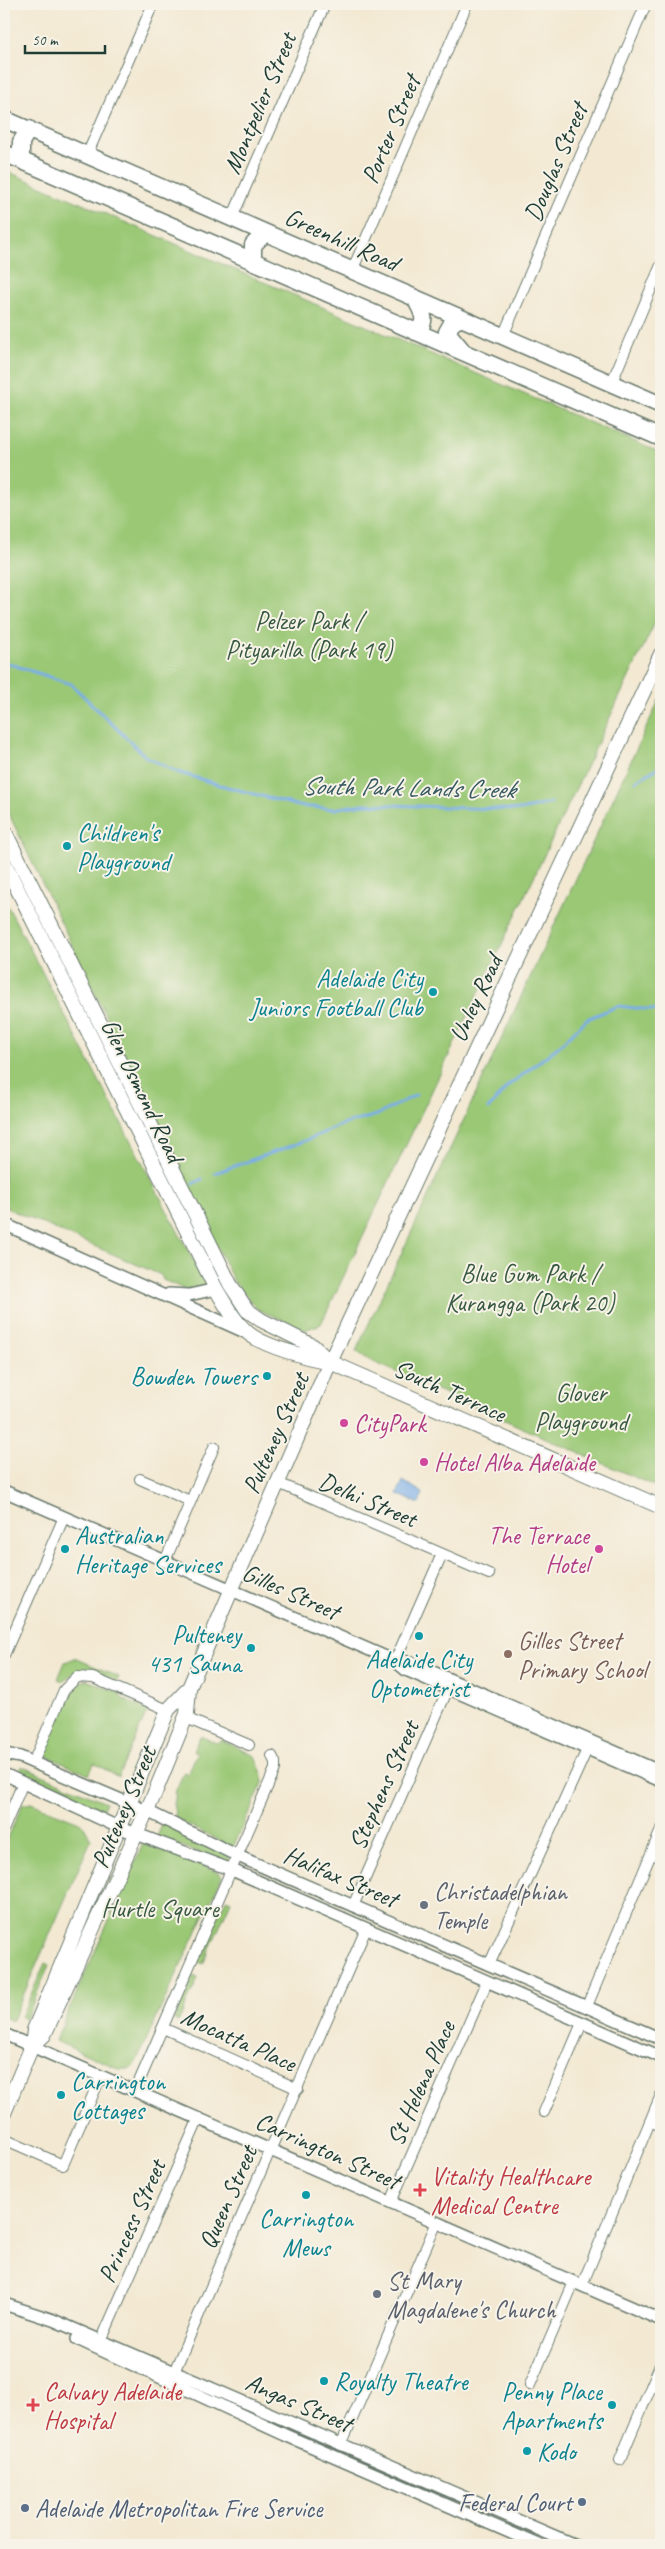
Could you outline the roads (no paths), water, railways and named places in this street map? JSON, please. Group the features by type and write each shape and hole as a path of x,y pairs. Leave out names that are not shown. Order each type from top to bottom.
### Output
{"highway":[{"name":"Greenhill Road","path":"4,118 503,336 660,408"},
{"path":"21,160 21,142 28,129"},
{"path":"4,153 661,438"},
{"path":"254,262 252,244 265,233"},
{"path":"415,298 424,321 423,326 416,332"},
{"path":"461,318 452,322 447,332 463,352"}],"main road":[{"name":"Unley Road","path":"330,1362 661,654"},
{"name":"Glen Osmond Road","path":"4,830 230,1284"},
{"name":"Glen Osmond Road","path":"4,862 216,1289 233,1318 248,1334"},
{"path":"155,1166 168,1160"},
{"name":"South Terrace","path":"216,1289 230,1284 247,1310 261,1320 310,1344 330,1362"},
{"name":"South Terrace","path":"248,1334 301,1357 330,1362 661,1507"},
{"name":"Pulteney Street","path":"32,2046 47,2030 137,1835 186,1718 189,1688 330,1362"},
{"name":"Pulteney Street","path":"4,2114 32,2046 34,2030 168,1710 189,1688"}],"street":[{"path":"87,155 153,4"},
{"name":"Montpelier Street","path":"232,218 325,4"},
{"name":"Porter Street","path":"352,271 467,4"},
{"name":"Douglas Street","path":"503,336 646,4"},
{"path":"611,384 661,265"},
{"name":"South Terrace","path":"4,1224 248,1334"},
{"name":"South Terrace","path":"160,1293 189,1295 216,1289"},
{"path":"165,1561 214,1448"},
{"path":"140,1479 190,1501"},
{"name":"Delhi Street","path":"278,1483 489,1574"},
{"name":"Gilles Street","path":"4,1491 395,1661 406,1670 450,1684 589,1745 661,1772"},
{"path":"4,1655 64,1517"},
{"path":"395,1661 442,1554"},
{"path":"33,1763 64,1690 76,1677 93,1678 168,1710"},
{"name":"Stephens Street","path":"353,1906 450,1684"},
{"path":"186,1718 249,1746"},
{"path":"489,1965 589,1745"},
{"name":"Gilles Street","path":"589,1745 661,1781"},
{"name":"Halifax Street","path":"4,1754 33,1763 147,1811 238,1856 661,2039"},
{"path":"135,2091 275,1770 275,1762 272,1756"},
{"name":"Halifax Street","path":"4,1774 22,1785 118,1827 232,1870 661,2057"},
{"path":"4,1828 22,1785"},
{"path":"544,2112 661,1830"},
{"path":"347,1920 353,1906"},
{"name":"Queen Street","path":"174,2372 366,1929"},
{"name":"St Helena Place","path":"391,2202 488,1982"},
{"name":"Mocatta Place","path":"163,2028 298,2089"},
{"name":"Carrington Street","path":"4,2034 661,2320"},
{"path":"4,2139 62,2165 101,2076"},
{"path":"530,2385 578,2284 661,2095"},
{"name":"Princess Street","path":"101,2341 199,2118"},
{"path":"650,2121 661,2126"},
{"path":"341,2445 437,2222"},
{"name":"Angas Street","path":"4,2304 53,2320 575,2545"},
{"name":"Angas Street","path":"4,2304 285,2435 539,2545"},
{"path":"620,2460 661,2363"}],"water":[{"path":"403,1481 423,1493 419,1504 397,1494"}],"waterway":[{"name":"South Park Lands Creek","path":"4,662 71,684 146,757 177,772 299,806 334,809 364,804 521,810 551,803"},
{"name":"South Park Lands Creek","path":"636,781 661,766"},
{"path":"488,1109 509,1085 558,1047 587,1019 618,1006 661,1011"},
{"path":"215,1173 302,1142 341,1125 377,1115 416,1095"},
{"path":"192,1184 202,1179"}],"place":[{"name":"Children's Playground","path":"67,846"},
{"name":"Adelaide City Juniors Football Club","path":"433,992"},
{"name":"Bowden Towers","path":"267,1376"},
{"name":"CityPark","path":"344,1423"},
{"name":"Hotel Alba Adelaide","path":"424,1462"},
{"name":"Australian Heritage Services","path":"65,1549"},
{"name":"The Terrace Hotel","path":"599,1549"},
{"name":"Adelaide City Optometrist","path":"419,1636"},
{"name":"Pulteney 431 Sauna","path":"251,1648"},
{"name":"Gilles Street Primary School","path":"508,1654"},
{"name":"Christadelphian Temple","path":"424,1905"},
{"name":"Carrington Cottages","path":"61,2095"},
{"name":"Vitality Healthcare Medical Centre","path":"420,2190"},
{"name":"Carrington Mews","path":"306,2195"},
{"name":"St Mary Magdalene's Church","path":"377,2294"},
{"name":"Royalty Theatre","path":"324,2381"},
{"name":"Calvary Adelaide Hospital","path":"33,2405"},
{"name":"Penny Place Apartments","path":"612,2405"},
{"name":"Kodo","path":"527,2451"},
{"name":"Federal Court","path":"582,2502"},
{"name":"Adelaide Metropolitan Fire Service","path":"25,2508"}],"park label":[{"name":"Pelzer Park / Pityarilla (Park 19)","path":"309,634"},
{"name":"Blue Gum Park / Kurangga (Park 20)","path":"530,1288"},
{"name":"Glover Playground","path":"581,1406"},
{"name":"Hurtle Square","path":"160,1908"}]}
